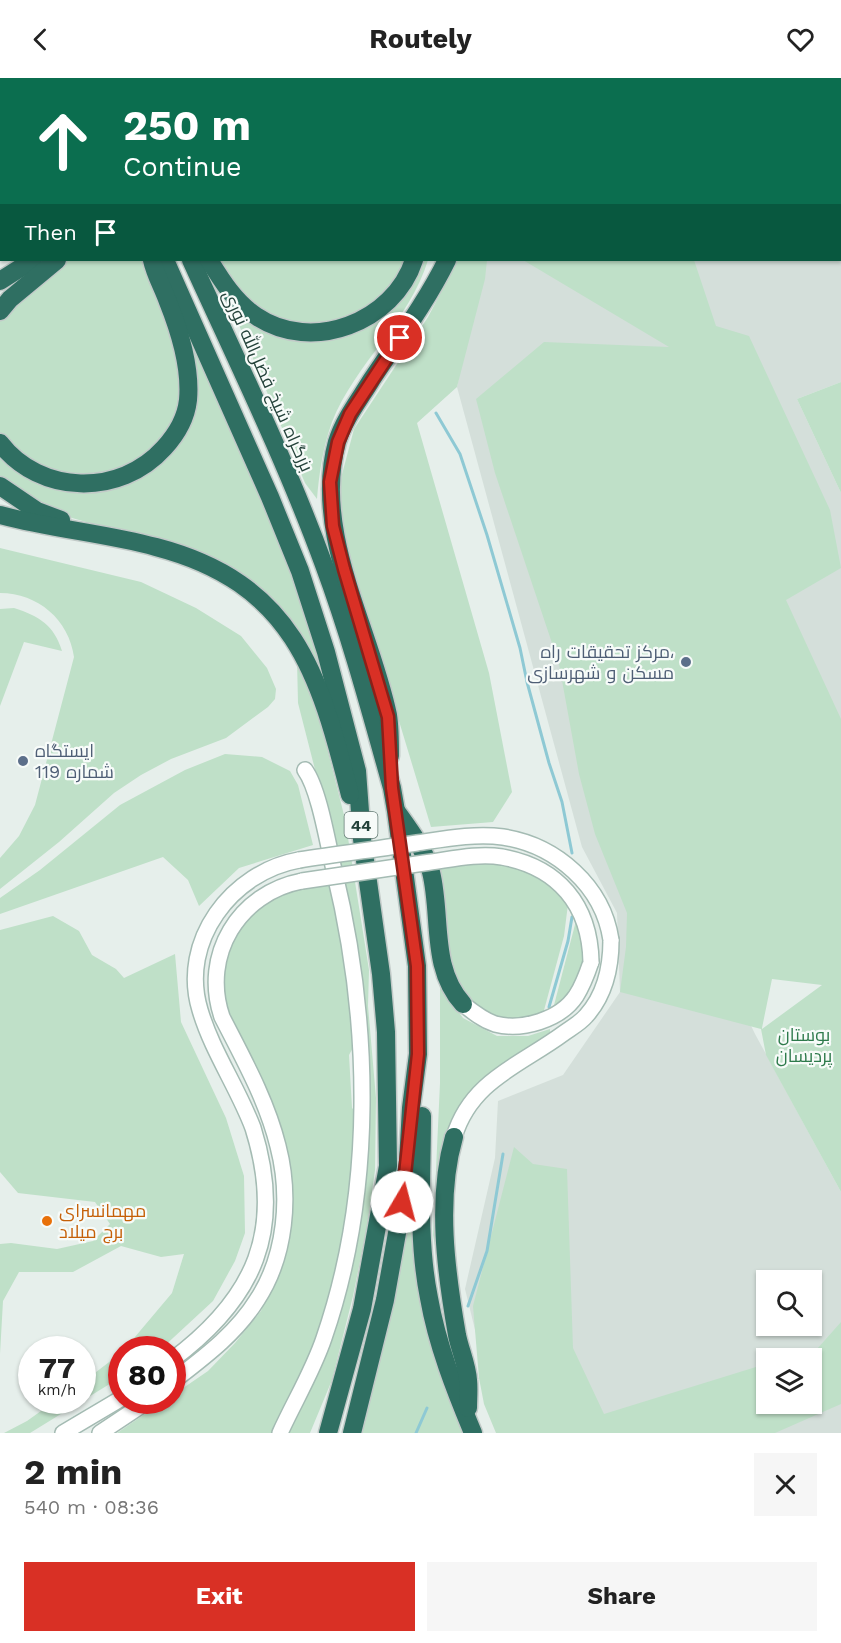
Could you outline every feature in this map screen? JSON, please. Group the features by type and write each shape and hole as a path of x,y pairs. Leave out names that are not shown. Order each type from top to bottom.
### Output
{"highway":[{"path":"0,281 31,261"},
{"path":"0,311 10,299 56,261"},
{"path":"0,443 15,459 35,473 61,482 97,484 129,474 156,457 173,438 188,403 189,385 176,321 152,261"},
{"name":"44","path":"165,261 270,497 300,571 326,652 357,771 362,839 381,974 385,1020 389,1126 388,1166 362,1309 327,1428"},
{"name":"بزرگراه شیخ فضل‌الله نوری","path":"191,261 315,540 351,644 392,788 396,811 417,966 418,1054 411,1108 408,1161 399,1222 385,1300 352,1433"},
{"path":"210,261 241,305 257,317 278,327 313,332 343,328 371,315 387,304 402,285 414,261"},
{"path":"432,286 439,261"},
{"path":"392,788 388,717 333,526 330,482 338,442 350,414 446,261"},
{"path":"0,486 37,511 107,536"},
{"path":"0,515 25,522 156,547 209,566 252,593 279,618 301,651 320,693 335,738 362,839"},
{"path":"396,811 413,833 431,872 442,963 447,981 463,1004"},
{"path":"418,1054 422,1108 423,1254 428,1297 439,1342 471,1427"},
{"path":"454,1137 446,1180 445,1218 457,1336 468,1378 471,1427"}],"street":[{"path":"280,1433 323,1342 336,1301 352,1221 361,1147 357,1007 349,945 338,885 312,782 305,770"},
{"path":"186,1349 213,1328 241,1290 259,1252 265,1212 264,1184 258,1144 253,1128 200,1011 196,981 197,964 207,928 236,889 277,865 299,860 467,837 502,837 528,843 550,853 574,871 588,886 601,908 611,940 608,976 600,996 585,1018 491,1082 472,1100 458,1124 454,1137"},
{"path":"186,1370 226,1337 257,1300 276,1262 283,1221 283,1173 279,1148 271,1122 218,1004 216,974 222,947 241,914 262,895 288,883 472,856 501,857 545,873 564,889 576,904 586,923 591,962 585,981 575,998 560,1012 547,1019 524,1025 496,1024 476,1015 463,1004"},
{"path":"253,1128 271,1122"},
{"path":"63,1433 108,1406"},
{"path":"100,1433 128,1414"}],"shaded area":[{"name":"مرکز تحقیقات راه، مسکن و شهرسازی","path":"484,261 841,261 841,382 797,399 841,493 841,831 698,915 755,1034 841,1192 841,1433 510,1433 478,1342 465,1289 495,1158 498,1101 563,1075 620,992 617,913 582,847 457,387"}],"green space":[{"path":"67,261 145,261 174,330 184,383 181,402 166,438 138,463 91,478 41,469 0,433 0,321 28,290"},
{"path":"217,261 408,261 381,301 367,311 334,323 296,324 279,320 263,314 249,304"},
{"path":"421,261 428,261 409,302 354,381 332,422 322,461 317,499 305,483 236,318 244,313 346,332"},
{"path":"457,261 487,261 485,279 457,387 417,423 489,673 512,792 493,822 431,827 342,532 340,482 354,429 428,317"},
{"name":"مرکز تحقیقات راه، مسکن و شهرسازی","path":"525,261 694,261 716,326 749,336 830,510 841,568 786,600 841,719 841,1192 766,1055 761,1029 620,992 626,947 627,913 595,834 579,774 559,664 495,473 476,399 544,342 669,347","holes":["772,979 822,985 762,1029"]},
{"path":"173,298 278,537 318,652 341,733 290,621 146,539 58,514 0,479 0,452 102,488 185,425"},
{"path":"841,382 841,493 797,399"},
{"path":"0,548 141,582 196,608 241,636 267,668 276,689 275,699 268,707 226,738 171,759 114,793 59,842 0,889 0,858 19,836 35,805 74,657 66,631 49,611 39,603 27,598 0,593"},
{"path":"14,608 31,614 50,628 62,651 24,642 0,706 0,609"},
{"path":"297,660 315,700 345,819 369,970 368,1006 376,1098 375,1170 367,1227 332,1380 310,1433 287,1433 321,1358 366,1138 333,840 298,703"},
{"path":"225,754 262,757 290,771 298,785 313,845 239,868 199,906 188,880 163,857 0,914 0,898 40,870 120,805 185,770"},
{"path":"482,862 507,864 544,879 568,904 564,936 543,1014 526,1020 508,1020 489,1015 474,1005 452,976 437,867"},
{"path":"331,881 344,942 355,1044 349,1055 352,1108 357,1113 356,1143 341,1260 318,1343 275,1433 117,1433 145,1414 186,1414 186,1386 208,1371 235,1343 261,1311 269,1291 289,1196 224,1007 222,983 230,943 247,916 275,894"},
{"path":"53,916 79,931 92,955 116,969 124,978 175,954 181,1022 226,1118 244,1176 245,1233 235,1261 213,1301 175,1336 136,1336 172,1293 184,1254 161,1257 121,1246 73,1272 19,1272 3,1301 0,1354 0,1244 11,1243 57,1249 93,1241 110,1224 95,1202 18,1193 0,1172 0,930"},
{"path":"577,917 585,958 573,991 553,1009"},
{"path":"440,986 463,1018 497,1036 528,1036 550,1029 550,1034 478,1082 453,1116 440,1165 436,1251 433,1235 440,1083"},
{"path":"514,1147 533,1164 567,1169 573,1348 604,1414 756,1367 756,1414 818,1414 775,1433 496,1433 484,1404 479,1378 473,1306"},
{"path":"414,1159 429,1333 436,1363 464,1433 358,1433"},
{"path":"841,1322 841,1404 822,1412 822,1348 818,1348"},
{"path":"108,1363 108,1385 96,1392 96,1372"},
{"path":"37,1414 61,1414 30,1433 4,1433"}],"waterway":[{"path":"436,413 460,454 487,535 520,648 549,763 562,802 572,853"},
{"path":"549,1007 568,941 572,917"},
{"path":"468,1306 487,1251 503,1154"},
{"path":"416,1433 427,1408"}],"place":[{"name":"مرکز تحقیقات راه، مسکن و شهرسازی","path":"686,662"},
{"name":"ایستگاه شماره 119","path":"23,761"},
{"name":"مهمانسرای برج میلاد","path":"47,1221"}],"route":[{"path":"400,338 350,414 338,442 330,482 333,526 388,717 392,788 417,966 418,1054 402,1202"}],"park label":[{"name":"بوستان پردیسان","path":"804,1045"}]}
